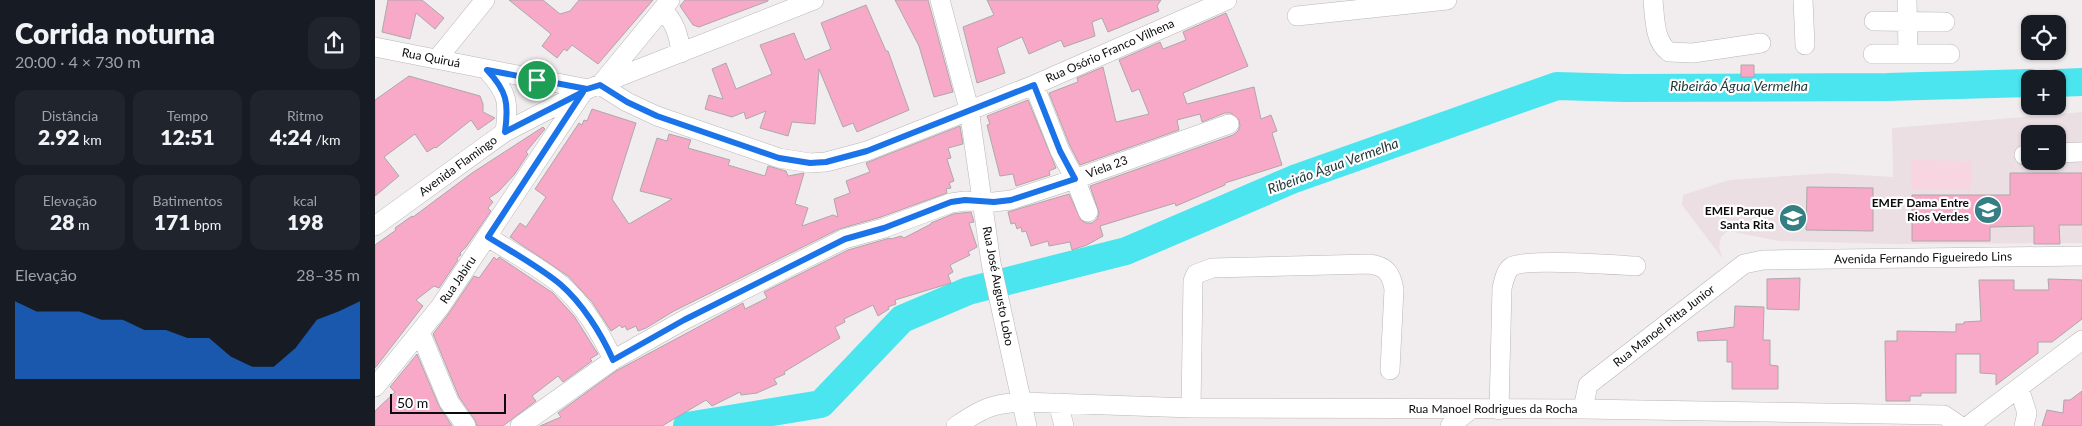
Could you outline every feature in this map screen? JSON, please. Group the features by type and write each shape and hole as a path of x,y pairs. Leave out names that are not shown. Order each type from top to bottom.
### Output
{"street":[{"path":"437,59 485,0"},
{"name":"Avenida Flamingo","path":"375,226 505,132 590,89 814,0"},
{"name":"Rua José Augusto Lobo","path":"940,0 969,109 991,264 999,290 1011,357 1027,426"},
{"name":"Rua Osório Franco Vilhena","path":"590,89 627,102 657,116 779,158 810,163 826,162 867,151 969,109 1034,85 1227,0"},
{"path":"1297,16 1447,0"},
{"path":"1653,0 1660,42 1669,52 1693,53 1761,43"},
{"path":"1803,0 1805,45"},
{"path":"1907,0 1908,53"},
{"path":"666,5 675,26 681,53"},
{"name":"Rua Jabiru","path":"375,387 440,307 590,89 666,5"},
{"path":"1874,21 1945,22"},
{"name":"Rua Quiruá","path":"375,47 590,89"},
{"path":"1873,54 1950,54"},
{"path":"487,70 497,81 508,105 505,132"},
{"path":"1034,85 1060,151 1075,179 1088,212"},
{"name":"Viela 23","path":"520,426 613,360 684,320 845,239 884,228 951,202 965,200 1011,200 1229,124"},
{"path":"2066,153 2082,152"},
{"path":"488,237 551,277 568,292 602,338 613,360"},
{"name":"Avenida Fernando Figueiredo Lins","path":"1763,260 2082,256"},
{"name":"Rua Manoel Pitta Junior","path":"1583,409 1588,385 1745,264 1763,260"},
{"path":"1499,410 1502,288 1507,271 1518,264 1537,263 1637,266"},
{"path":"1191,408 1193,281 1196,274 1212,268 1369,264 1385,268 1392,277 1394,289 1390,370"},
{"path":"420,332 449,402 466,426"},
{"path":"1969,426 2082,340"},
{"path":"2019,388 2027,414 2024,426"},
{"path":"956,426 979,411 998,404 1022,402"},
{"name":"Rua Manoel Rodrigues da Rocha","path":"1022,402 1191,408 1583,409 1944,415 1960,426"},
{"path":"1058,403 1064,426"},
{"path":"1450,426 1470,410"}],"shaded area":[{"name":"EMEF Dama Entre Rios Verdes","path":"2082,112 2082,243 1895,244 1779,241 1728,231 1721,237 1719,247 1723,259 1682,205 1683,195 1729,180 1830,173 1893,177 1892,128 2066,115 2066,113"},
{"path":"1911,160 1972,161 1971,190 1911,189"}],"building":[{"path":"388,0 422,0 444,18 435,29 416,13 410,39 382,32"},
{"path":"509,0 543,0 560,14 570,11 579,0 653,0 598,64 572,45 567,51 564,49 557,58 542,46 551,34"},
{"path":"685,0 768,1 699,27 693,25 680,6"},
{"path":"895,0 928,0 953,92 934,97 919,46"},
{"path":"987,0 1161,0 1157,6 1159,11 1108,32 1102,18 1092,22 1095,36 1064,47 1061,40 1029,54 1022,37 997,48 1005,73 977,83 963,27 994,15"},
{"path":"866,5 886,51 888,51 909,110 857,132 853,123 843,127 819,69 815,124 792,122 788,136 760,128 766,111 746,119 744,112 732,117 705,109 709,95 723,99 712,69 726,63 736,89 772,74 760,45 794,33 805,60 831,49 821,23"},
{"path":"1226,13 1248,66 1183,93 1187,104 1254,87 1261,119 1271,115 1277,131 1272,133 1282,165 1225,183 1225,185 1176,206 1175,203 1100,226 1103,236 1087,245 1072,250 1070,242 1049,246 1048,241 1031,246 1026,231 1022,232 1021,227 1017,229 1015,223 1011,224 1008,212 1069,194 1081,220 1086,223 1092,223 1097,219 1099,213 1090,186 1233,135 1238,131 1240,126 1239,120 1231,113 1225,113 1202,122 1200,114 1177,120 1179,130 1080,165 1070,146 1049,93 1078,82 1077,78 1103,67 1116,122 1149,114 1139,89 1132,92 1119,60 1160,42 1163,49 1186,40 1183,32"},
{"path":"1741,65 1754,65 1754,77 1741,77"},
{"path":"409,76 480,96 483,112 495,118 478,130 471,120 436,148 427,152 415,134 384,157 399,176 375,196 375,100"},
{"path":"1028,100 1056,168 1049,171 1050,175 1016,186 1013,174 1000,176 987,125 990,124 987,116"},
{"path":"592,109 636,123 612,199 629,224 672,199 640,191 657,138 667,141 669,134 691,140 688,148 730,160 728,165 765,176 768,166 786,171 788,176 804,173 795,204 808,208 802,226 833,215 838,217 834,199 850,193 846,181 870,172 866,163 960,126 963,144 948,148 951,158 947,159 954,181 949,183 951,188 946,189 947,193 881,217 839,229 674,311 646,328 638,331 636,326 627,330 625,326 622,328 620,325 611,331 592,302 568,276 510,237 520,223 526,227 546,197 535,189 579,123 582,125 584,120 587,121"},
{"path":"543,127 545,129 526,152 528,154 514,175 498,192 489,198 493,202 488,208 491,211 460,253 461,255 457,258 458,260 439,288 434,286 416,300 423,306 375,368 375,245 396,230 395,228 413,217 472,173"},
{"path":"2010,173 2082,173 2082,225 2059,225 2060,244 2034,244 2034,226 1990,227 1990,241 1912,241 1912,195 2010,195"},
{"path":"1807,187 1873,188 1873,231 1806,230"},
{"path":"971,212 974,222 969,223 977,247 968,252 970,255 950,265 953,272 948,275 951,283 895,300 896,304 888,307 889,309 878,316 873,305 844,319 845,322 835,327 840,338 784,372 785,374 774,379 777,384 757,393 741,395 740,392 712,406 706,400 662,426 540,426 561,417 558,413 616,371 743,303 745,309 767,298 764,292 848,250 890,238 901,236 904,238 931,223 953,214"},
{"path":"494,257 497,260 499,257 553,293 574,316 598,354 590,359 592,361 563,382 558,376 532,396 536,401 503,426 477,426 459,397 433,334 474,276 479,278"},
{"path":"1800,278 1799,310 1767,309 1767,279"},
{"path":"2048,279 2082,280 2082,319 2052,342 2038,342 2038,353 1996,385 1996,374 1980,373 1980,354 1956,354 1956,393 1921,393 1921,396 1910,396 1910,401 1886,401 1885,341 1897,341 1897,331 1956,332 1956,324 1981,321 1979,280 2014,280 2014,290 2049,290"},
{"path":"1735,306 1764,307 1763,340 1770,340 1770,365 1778,366 1778,389 1732,389 1732,362 1727,362 1727,340 1698,341 1697,332 1734,327"},
{"path":"417,354 439,406 452,426 375,426 375,411 395,392 390,387"},
{"path":"2082,391 2082,426 2042,426 2047,410 2063,413 2064,400 2070,400"}],"waterway":[{"name":"Ribeirão Água Vermelha","path":"2066,83 2082,82"},
{"name":"Ribeirão Água Vermelha","path":"687,426 821,404 902,319 968,291 1126,251 1294,179 1557,86 1624,88 1887,87 2021,83"}],"place":[{"name":"EMEF Dama Entre Rios Verdes","path":"1988,210"},
{"name":"EMEI Parque Santa Rita","path":"1793,218"}],"route":[{"path":"487,70 537,80 587,89 600,85 627,102 657,116 779,158 810,163 826,162 867,151 1034,85 1060,151 1075,179 1011,200 994,202 965,200 951,202 884,228 845,239 684,320 613,360 607,345 589,318 559,283 488,237 583,92 505,132 508,105 497,81 487,70"}]}
